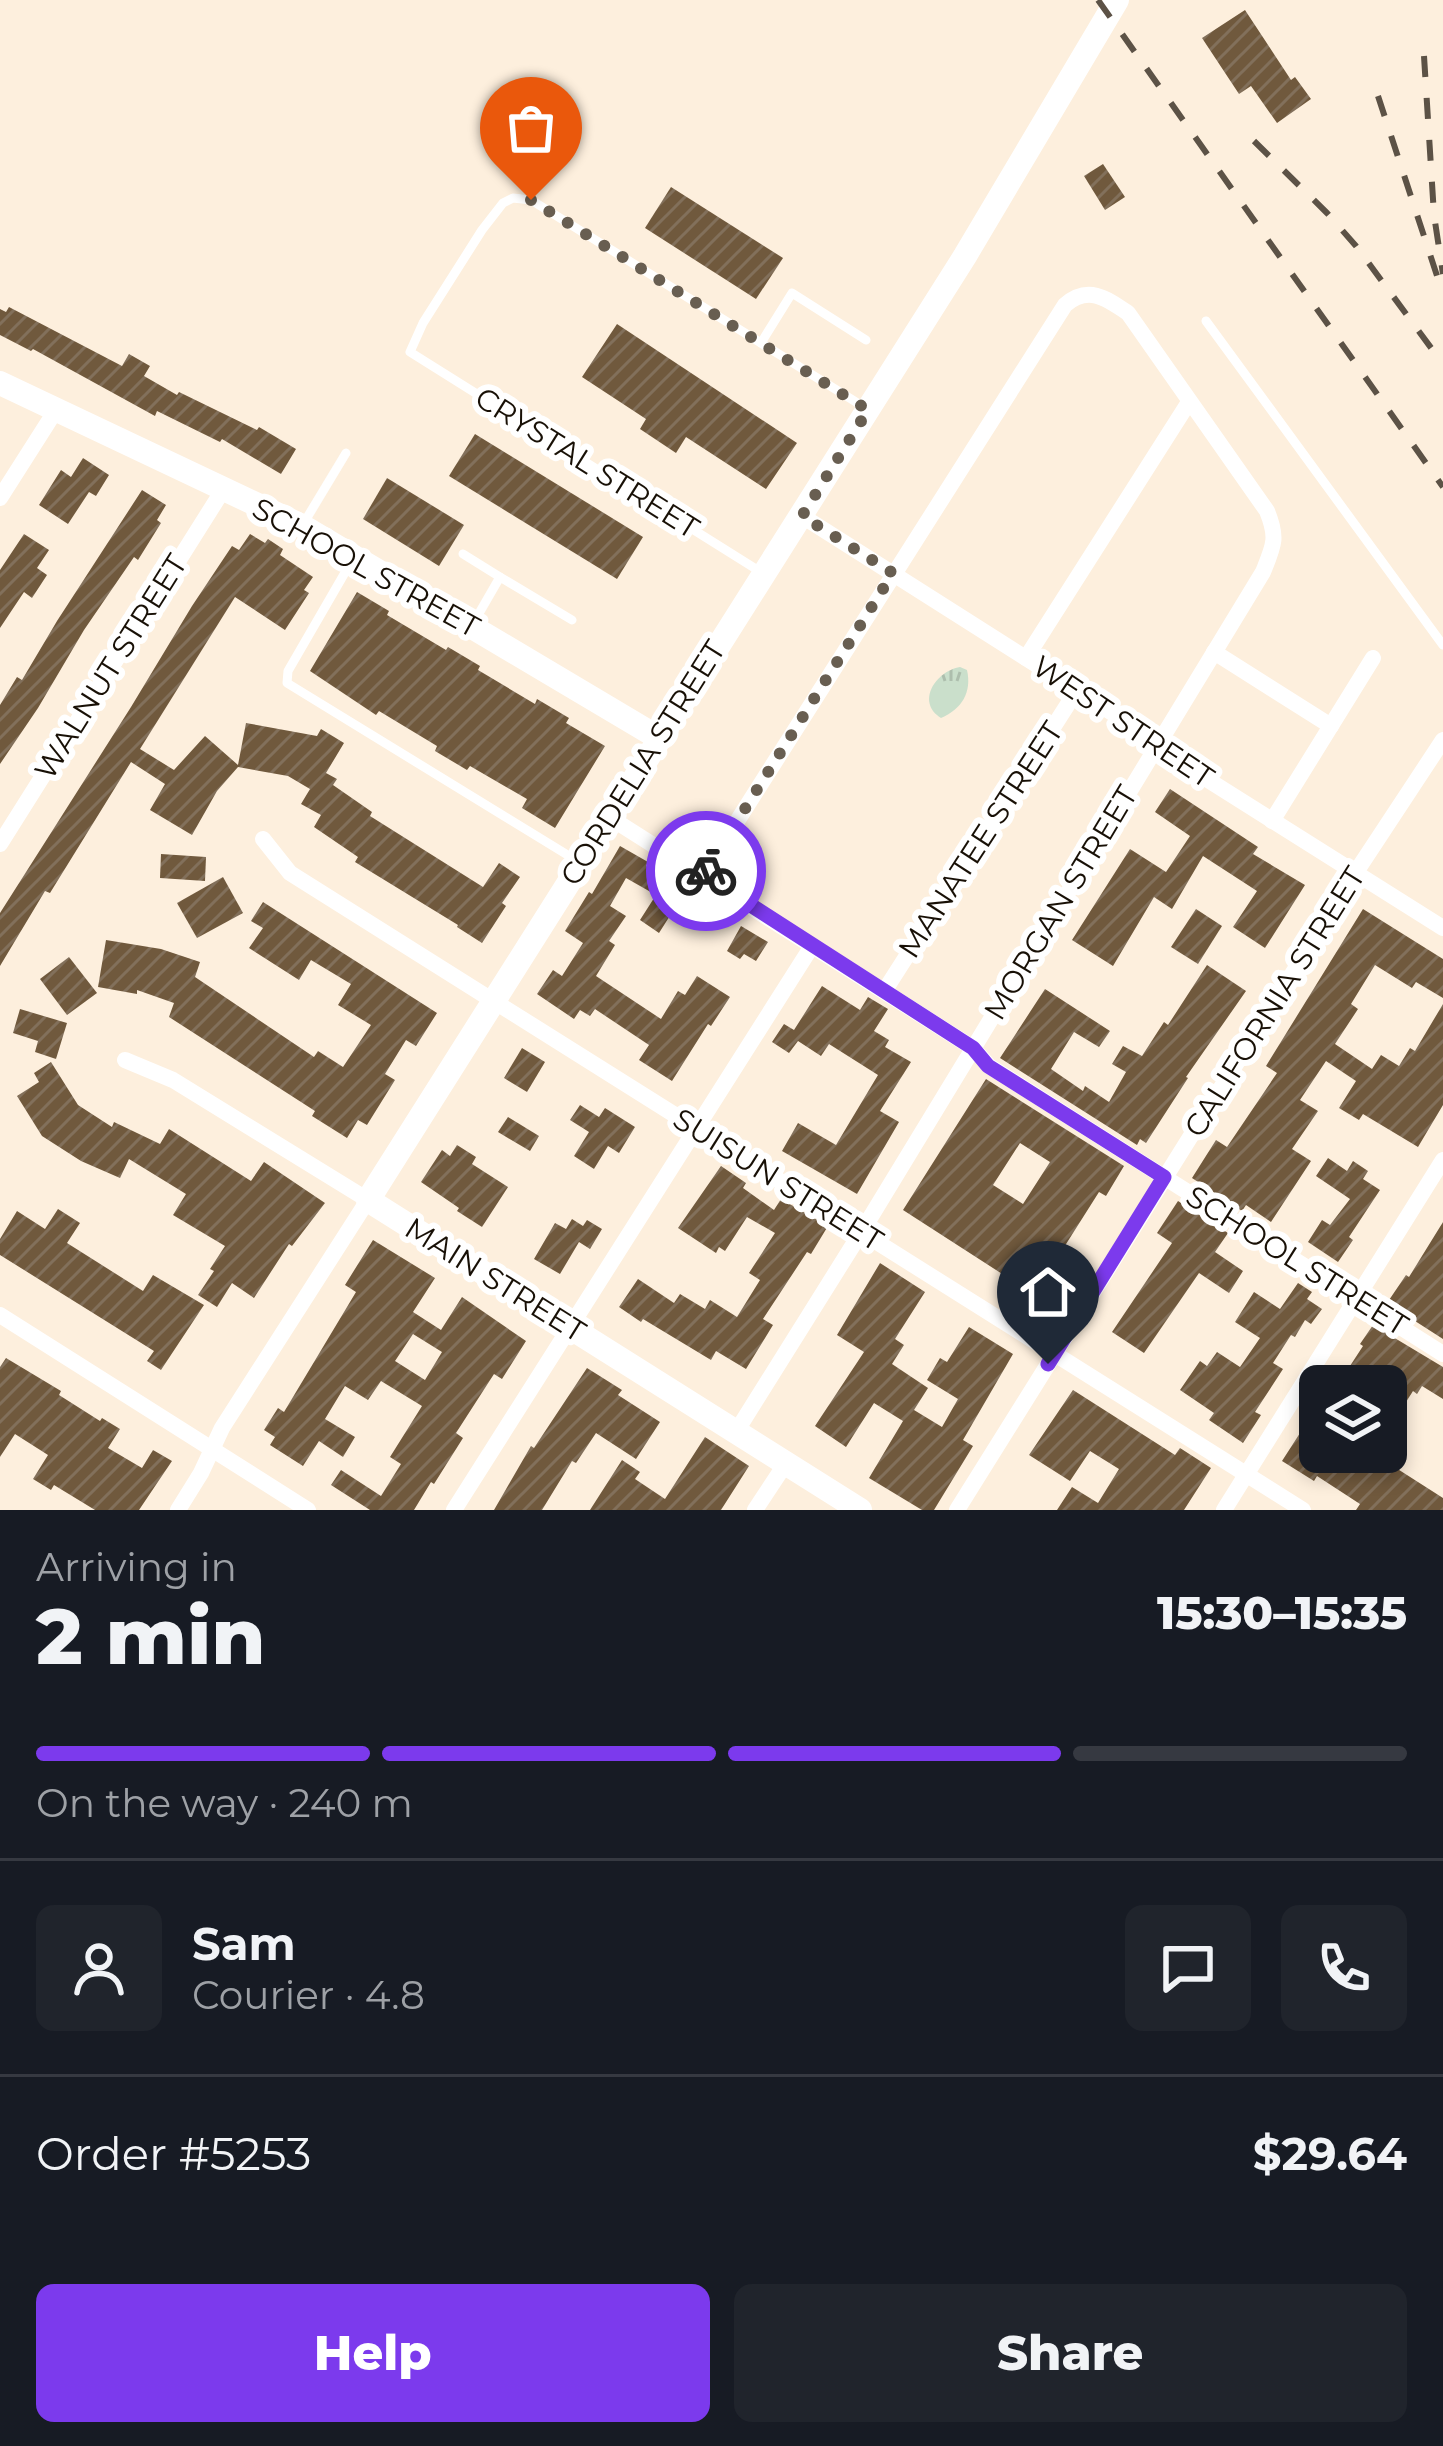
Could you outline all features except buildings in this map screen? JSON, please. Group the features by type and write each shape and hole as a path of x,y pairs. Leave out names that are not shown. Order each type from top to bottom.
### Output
{"main road":[{"name":"CORDELIA STREET","path":"368,1199 965,256 1112,7"},
{"name":"SCHOOL STREET","path":"0,383 302,526 659,738"},
{"name":"MAIN STREET","path":"368,1199 860,1510"}],"street":[{"path":"704,875 1047,332 1065,305 1090,293 1128,313 1189,402 1026,658"},
{"name":"MORGAN STREET","path":"736,1432 1263,572 1276,532 1268,511 1189,402"},
{"path":"0,498 56,410"},
{"name":"WALNUT STREET","path":"0,844 223,490"},
{"name":"WEST STREET","path":"802,516 1443,928"},
{"path":"1214,652 1331,726"},
{"path":"1272,821 1373,658"},
{"name":"MANATEE STREET","path":"885,991 1077,690"},
{"name":"CALIFORNIA STREET","path":"957,1510 1443,740"},
{"name":"SCHOOL STREET","path":"609,817 973,1048 988,1066 1443,1354"},
{"name":"SUISUN STREET","path":"263,839 290,873 1303,1510"},
{"path":"454,1510 812,946"},
{"name":"MAIN STREET","path":"125,1060 173,1079 368,1199"},
{"path":"1224,1510 1443,1160"},
{"name":"CORDELIA STREET","path":"178,1510 222,1428 368,1199"},
{"path":"0,1315 308,1510"},
{"path":"755,1510 786,1463"}],"lane":[{"name":"CRYSTAL STREET","path":"760,344 531,200 513,198 502,202 482,230 410,352 764,574"},
{"path":"866,340 792,293 760,344 868,410"},
{"path":"1206,321 1443,645"},
{"path":"302,526 346,453"},
{"path":"463,554 572,620"},
{"path":"354,557 288,670 286,682 580,863"},
{"path":"471,627 500,577"}],"green space":[{"path":"960,667 967,670 967,692 960,705 941,718 933,711 929,696 943,674"}],"railway":[{"path":"1098,0 1443,487"},
{"path":"1424,56 1434,215 1443,274"},
{"path":"1378,96 1443,294"},
{"path":"1254,141 1356,246 1443,364"}],"way so far":[{"path":"531,200 868,410 802,516 893,573 706,871"}],"route":[{"path":"706,871 704,875 973,1048 988,1066 1164,1177 1048,1364"}]}
